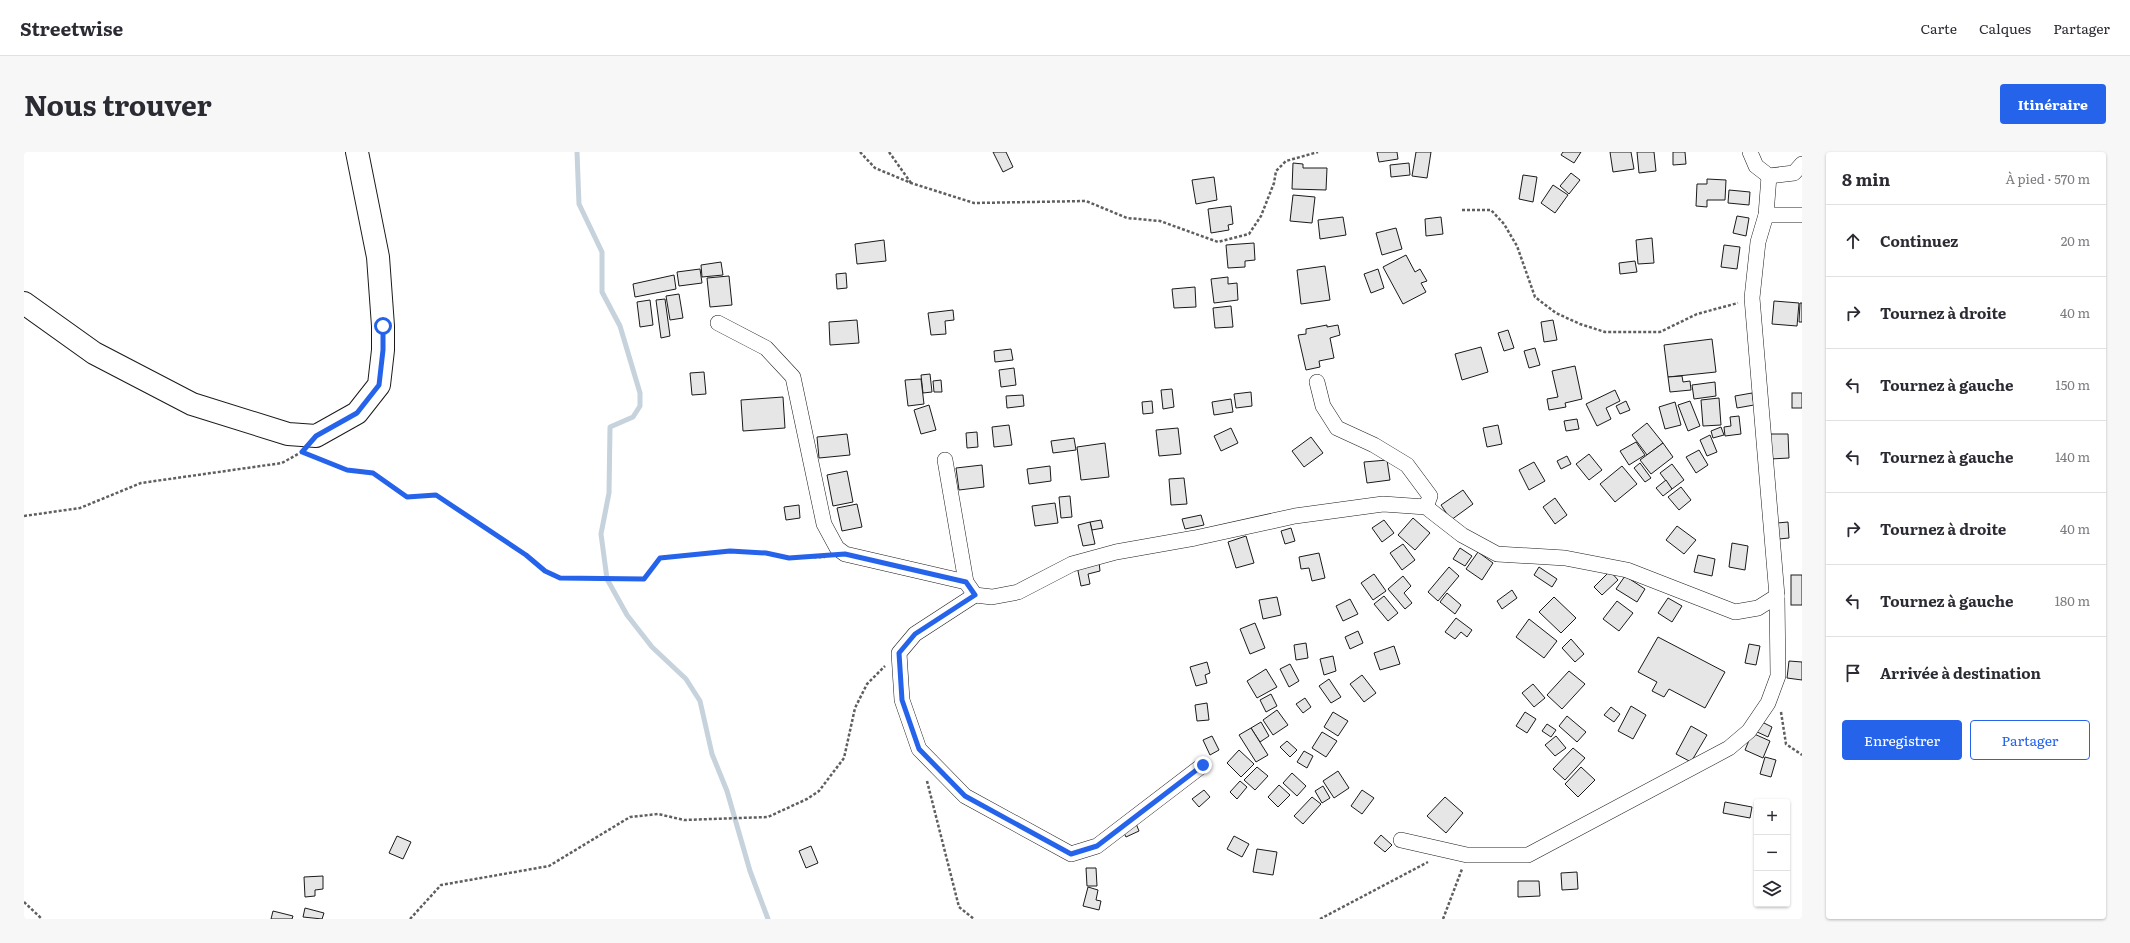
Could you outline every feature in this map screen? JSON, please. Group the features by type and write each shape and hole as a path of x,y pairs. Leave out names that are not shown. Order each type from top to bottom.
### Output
{"main road":[{"path":"24,303 94,353 192,404 288,434 312,445 357,413 379,385 383,350 383,326 378,257 357,152"}],"street":[{"path":"1750,152 1756,166 1769,176 1794,173 1802,164"},
{"path":"1401,840 1467,855 1528,855 1728,748 1749,731 1768,703 1778,676 1777,596 1752,298 1758,242 1766,215 1769,176"},
{"path":"1766,215 1802,216"},
{"path":"718,323 766,348 793,377 824,524 837,548 845,554 966,582"},
{"path":"1317,382 1323,406 1337,428 1374,445 1406,465 1430,496 1426,507"},
{"path":"945,460 966,582 975,595"},
{"path":"1203,765 1097,846 1071,854 965,796 919,749 902,700 899,653 915,634 975,595 992,597 1018,592 1072,564 1116,552 1195,538 1294,516 1383,504 1426,507 1462,535 1497,554 1565,558 1627,570 1735,612 1758,608 1777,596"}],"path":[{"path":"860,152 875,168 911,184 974,203 1086,201 1127,218 1160,221 1218,242 1249,234 1261,216 1274,182 1276,171 1286,161 1318,152"},
{"path":"889,152 911,184"},
{"path":"1462,210 1491,210 1504,224 1517,246 1536,297 1556,313 1586,326 1605,332 1660,332 1697,314 1752,298"},
{"path":"24,516 80,508 141,483 282,463 312,445 347,470 373,473 407,497 436,495 526,555 545,571 560,578 644,579 660,558 730,551 766,553 789,558 845,554"},
{"path":"410,919 441,885 549,866 630,816 658,814 684,820 768,817 807,798 819,791 844,758 855,708 867,684 899,653"},
{"path":"1780,706 1786,744 1802,755"},
{"path":"927,779 959,907 974,919"},
{"path":"1320,919 1450,851"},
{"path":"1443,919 1467,855"},
{"path":"24,902 42,919"}],"building":[{"path":"993,152 1006,152 1013,167 1003,172"},
{"path":"1377,152 1397,152 1398,159 1379,162"},
{"path":"1416,152 1431,152 1427,178 1412,176"},
{"path":"1563,152 1581,152 1574,163 1561,155"},
{"path":"1610,152 1631,152 1634,169 1613,172"},
{"path":"1637,152 1654,152 1656,171 1639,173"},
{"path":"1673,152 1685,152 1686,164 1673,165"},
{"path":"1293,163 1303,164 1303,168 1327,168 1326,190 1292,189"},
{"path":"1409,163 1410,175 1391,177 1390,165"},
{"path":"1571,173 1580,180 1569,194 1560,186"},
{"path":"1523,175 1537,177 1533,202 1519,199"},
{"path":"1214,177 1217,200 1196,204 1192,180"},
{"path":"1707,179 1726,180 1725,200 1707,200 1707,207 1696,206 1697,184 1707,184"},
{"path":"1553,185 1568,195 1555,213 1541,203"},
{"path":"1729,190 1750,192 1749,205 1728,203"},
{"path":"1293,195 1315,197 1312,223 1290,221"},
{"path":"1231,206 1233,224 1228,225 1229,230 1211,233 1208,209"},
{"path":"1737,216 1749,218 1746,236 1733,233"},
{"path":"1343,217 1346,235 1320,239 1318,220"},
{"path":"1441,217 1443,234 1426,236 1425,219"},
{"path":"1396,228 1402,249 1382,255 1376,233"},
{"path":"1652,238 1654,263 1638,264 1636,240"},
{"path":"884,240 886,261 857,264 855,244"},
{"path":"1254,243 1255,260 1245,261 1245,267 1228,268 1226,245"},
{"path":"1724,245 1740,247 1737,269 1721,267"},
{"path":"1406,255 1415,272 1420,269 1427,281 1421,283 1426,292 1403,304 1383,267"},
{"path":"1635,261 1637,272 1620,274 1619,263"},
{"path":"721,262 723,275 702,277 701,265"},
{"path":"1325,266 1330,300 1301,304 1297,270"},
{"path":"700,269 702,283 679,286 677,272"},
{"path":"1378,269 1384,288 1371,293 1364,274"},
{"path":"846,273 847,288 837,289 836,274"},
{"path":"674,275 676,289 635,297 633,284"},
{"path":"729,276 732,305 710,307 707,278"},
{"path":"1228,277 1228,284 1237,283 1238,300 1214,303 1211,279"},
{"path":"1195,287 1196,307 1174,308 1172,289"},
{"path":"679,294 683,318 670,320 666,296"},
{"path":"665,299 670,336 661,338 656,300"},
{"path":"650,300 653,325 640,327 637,302"},
{"path":"1774,301 1799,303 1797,326 1772,324"},
{"path":"1800,303 1802,303 1802,322 1799,322"},
{"path":"1231,306 1233,327 1215,328 1213,308"},
{"path":"953,310 954,320 945,321 946,334 931,335 928,313"},
{"path":"857,320 859,343 830,345 829,322"},
{"path":"1553,320 1557,340 1544,342 1541,322"},
{"path":"1327,325 1327,327 1338,325 1340,335 1330,338 1334,358 1319,361 1320,367 1306,370 1298,335 1306,334 1306,329"},
{"path":"1508,330 1514,348 1504,351 1498,333"},
{"path":"1712,339 1716,372 1668,377 1664,345"},
{"path":"1481,347 1488,372 1462,380 1455,354"},
{"path":"1535,348 1540,365 1529,368 1524,351"},
{"path":"1011,349 1013,360 995,362 994,351"},
{"path":"1575,366 1582,399 1565,403 1566,407 1549,410 1547,399 1558,397 1552,371"},
{"path":"1014,368 1016,385 1001,387 999,370"},
{"path":"704,372 706,394 692,395 690,373"},
{"path":"930,374 932,392 923,393 921,375"},
{"path":"1682,376 1683,382 1690,381 1691,390 1670,392 1668,377"},
{"path":"921,379 924,404 908,406 905,380"},
{"path":"941,380 942,392 934,392 933,381"},
{"path":"1715,382 1716,396 1694,399 1692,385"},
{"path":"1172,389 1174,407 1163,409 1161,390"},
{"path":"1615,390 1620,401 1606,408 1611,419 1597,426 1586,404"},
{"path":"1251,392 1252,406 1236,408 1234,394"},
{"path":"1752,393 1754,405 1737,408 1735,396"},
{"path":"1792,393 1802,393 1802,408 1792,408"},
{"path":"1023,395 1024,406 1007,408 1006,396"},
{"path":"783,397 785,428 743,431 741,400"},
{"path":"1719,398 1721,425 1703,426 1701,400"},
{"path":"1231,399 1233,412 1214,415 1212,402"},
{"path":"1152,401 1153,413 1143,414 1142,402"},
{"path":"1626,401 1630,410 1620,414 1616,406"},
{"path":"1690,401 1700,426 1688,431 1678,405"},
{"path":"1675,402 1681,425 1665,429 1659,407"},
{"path":"929,405 936,430 921,434 914,410"},
{"path":"1739,416 1741,434 1725,436 1724,427 1731,426 1730,417"},
{"path":"1577,419 1579,429 1566,431 1564,421"},
{"path":"1647,423 1663,443 1647,455 1632,435"},
{"path":"1009,425 1012,445 994,447 992,427"},
{"path":"1498,425 1502,444 1487,447 1483,428"},
{"path":"1721,427 1724,435 1713,438 1711,431"},
{"path":"1178,428 1181,454 1159,456 1156,430"},
{"path":"1231,428 1238,443 1221,451 1214,436"},
{"path":"977,432 978,447 967,448 966,433"},
{"path":"847,434 850,455 819,458 817,437"},
{"path":"1769,434 1788,434 1789,458 1770,459"},
{"path":"1710,435 1717,452 1707,456 1700,440"},
{"path":"1311,437 1323,453 1304,467 1292,451"},
{"path":"1074,438 1076,450 1053,453 1051,441"},
{"path":"1636,442 1645,455 1629,465 1620,451"},
{"path":"1105,443 1109,477 1081,480 1077,447"},
{"path":"1663,443 1673,457 1651,474 1640,460"},
{"path":"1699,450 1708,465 1696,473 1686,457"},
{"path":"1589,454 1602,470 1589,480 1576,464"},
{"path":"1567,456 1571,464 1561,469 1557,461"},
{"path":"1387,460 1390,480 1367,483 1364,462"},
{"path":"1534,462 1545,481 1529,490 1519,470"},
{"path":"1640,463 1651,478 1645,482 1634,468"},
{"path":"1672,464 1684,480 1672,489 1660,473"},
{"path":"982,465 984,487 959,490 956,468"},
{"path":"1050,466 1051,481 1029,484 1027,469"},
{"path":"1622,466 1637,484 1615,502 1600,484"},
{"path":"847,471 853,502 833,506 827,475"},
{"path":"1184,478 1187,504 1171,505 1169,479"},
{"path":"1666,480 1672,489 1663,496 1656,488"},
{"path":"1681,487 1691,500 1679,510 1668,497"},
{"path":"1463,490 1473,504 1451,520 1441,505"},
{"path":"1070,496 1072,517 1061,518 1059,497"},
{"path":"1555,498 1567,515 1555,524 1543,507"},
{"path":"1055,503 1058,523 1035,526 1032,506"},
{"path":"857,504 862,527 842,531 837,508"},
{"path":"799,505 800,518 786,520 784,507"},
{"path":"1201,515 1204,525 1185,529 1182,519"},
{"path":"1413,518 1430,533 1415,550 1398,535"},
{"path":"1101,520 1103,528 1092,530 1090,522"},
{"path":"1384,520 1394,533 1382,542 1372,528"},
{"path":"1090,522 1095,544 1083,546 1078,525"},
{"path":"1788,522 1789,538 1779,539 1777,523"},
{"path":"1677,526 1696,540 1684,554 1666,540"},
{"path":"1291,528 1295,541 1285,544 1281,531"},
{"path":"1246,536 1254,563 1236,568 1228,542"},
{"path":"1732,543 1748,546 1745,570 1729,567"},
{"path":"1403,544 1415,560 1402,570 1390,553"},
{"path":"1460,548 1472,556 1465,566 1453,559"},
{"path":"1478,552 1493,563 1482,580 1466,569"},
{"path":"1319,553 1325,578 1312,581 1309,568 1301,569 1299,557"},
{"path":"1698,555 1715,559 1712,576 1694,572"},
{"path":"1099,562 1100,571 1088,574 1090,584 1081,586 1077,566"},
{"path":"1449,567 1459,576 1438,601 1428,592"},
{"path":"1539,567 1557,579 1552,587 1534,575"},
{"path":"1610,571 1618,580 1602,595 1594,587"},
{"path":"1374,574 1386,591 1373,600 1361,583"},
{"path":"1791,575 1802,575 1802,605 1791,605"},
{"path":"1403,576 1411,586 1404,593 1412,603 1405,609 1388,589"},
{"path":"1625,576 1645,589 1637,602 1616,589"},
{"path":"1512,590 1517,598 1502,609 1497,601"},
{"path":"1447,593 1461,605 1455,614 1440,602"},
{"path":"1384,596 1398,613 1388,621 1374,604"},
{"path":"1277,597 1281,615 1263,619 1259,600"},
{"path":"1554,597 1576,618 1561,633 1539,612"},
{"path":"1668,598 1682,606 1672,622 1658,613"},
{"path":"1350,599 1358,614 1343,621 1336,606"},
{"path":"1617,601 1633,613 1619,631 1603,619"},
{"path":"1456,618 1472,630 1467,637 1461,632 1455,639 1445,632"},
{"path":"1529,619 1557,641 1544,658 1516,637"},
{"path":"1255,623 1265,648 1250,654 1240,629"},
{"path":"1358,631 1363,643 1350,649 1345,637"},
{"path":"1658,637 1725,672 1705,708 1669,689 1664,697 1652,691 1657,682 1638,672"},
{"path":"1571,639 1584,654 1575,662 1562,648"},
{"path":"1306,643 1308,658 1296,660 1294,645"},
{"path":"1749,644 1760,646 1756,665 1745,663"},
{"path":"1394,646 1400,664 1380,670 1374,653"},
{"path":"1333,656 1336,671 1324,675 1320,659"},
{"path":"1789,661 1802,662 1802,680 1787,678"},
{"path":"1207,662 1210,673 1205,675 1207,683 1196,686 1190,667"},
{"path":"1290,664 1299,681 1289,687 1280,669"},
{"path":"1266,669 1277,687 1257,698 1247,681"},
{"path":"1569,671 1585,684 1562,709 1547,695"},
{"path":"1362,675 1376,693 1364,702 1350,684"},
{"path":"1329,679 1341,697 1331,703 1319,686"},
{"path":"1533,684 1545,698 1534,707 1522,693"},
{"path":"1271,694 1277,706 1266,712 1260,700"},
{"path":"1305,698 1311,707 1303,713 1296,704"},
{"path":"1207,703 1209,720 1197,721 1195,705"},
{"path":"1631,706 1646,715 1633,739 1618,731"},
{"path":"1611,707 1620,714 1614,722 1604,715"},
{"path":"1277,710 1288,725 1273,735 1263,720"},
{"path":"1333,712 1348,721 1338,736 1324,727"},
{"path":"1525,712 1536,719 1527,733 1516,726"},
{"path":"1567,716 1586,732 1577,742 1559,726"},
{"path":"1760,721 1772,727 1768,737 1755,731"},
{"path":"1261,722 1269,736 1260,742 1251,728"},
{"path":"1547,724 1556,730 1551,737 1542,731"},
{"path":"1691,726 1707,735 1691,762 1676,754"},
{"path":"1251,728 1268,755 1256,762 1239,735"},
{"path":"1322,732 1337,741 1326,757 1312,748"},
{"path":"1752,733 1770,741 1763,758 1745,750"},
{"path":"1212,736 1219,750 1210,755 1203,740"},
{"path":"1556,736 1566,748 1555,756 1545,745"},
{"path":"1287,741 1297,750 1290,757 1280,747"},
{"path":"1573,748 1585,758 1565,780 1553,769"},
{"path":"1239,750 1254,764 1241,777 1227,763"},
{"path":"1304,751 1313,756 1307,768 1297,762"},
{"path":"1765,757 1776,760 1771,777 1760,774"},
{"path":"1257,767 1268,776 1255,790 1244,780"},
{"path":"1581,767 1595,780 1578,797 1565,784"},
{"path":"1338,771 1349,788 1334,798 1323,781"},
{"path":"1292,773 1306,786 1297,796 1283,783"},
{"path":"1240,781 1247,787 1237,799 1230,792"},
{"path":"1279,785 1290,795 1278,807 1268,797"},
{"path":"1323,786 1330,798 1322,803 1315,791"},
{"path":"1204,790 1210,797 1199,807 1192,799"},
{"path":"1362,790 1374,798 1362,814 1351,806"},
{"path":"1312,797 1321,804 1303,824 1294,816"},
{"path":"1445,797 1463,813 1446,833 1427,816"},
{"path":"1725,802 1752,807 1750,818 1723,813"},
{"path":"1135,821 1139,831 1126,837 1121,827"},
{"path":"1381,835 1392,845 1385,852 1374,843"},
{"path":"397,836 411,842 403,859 389,853"},
{"path":"1234,836 1249,844 1242,857 1227,849"},
{"path":"811,846 818,863 806,868 799,851"},
{"path":"1257,849 1277,852 1273,875 1253,872"},
{"path":"1086,868 1096,868 1097,886 1087,886"},
{"path":"1577,872 1578,889 1562,890 1561,873"},
{"path":"323,876 323,889 315,890 315,896 305,897 304,877"},
{"path":"1518,881 1539,881 1540,896 1518,897"},
{"path":"1088,887 1098,890 1096,900 1101,901 1099,910 1083,906"},
{"path":"305,908 324,913 322,919 303,917"},
{"path":"273,911 293,916 292,919 271,919"}],"waterway":[{"path":"577,152 579,204 602,252 602,292 620,326 640,393 640,406 633,417 610,427 609,493 601,534 607,579 627,615 652,647 686,679 700,701 712,754 727,791 750,871 768,919"}],"route":[{"path":"383,326 383,350 379,385 357,413 316,436 302,452 347,470 373,473 407,497 436,495 526,555 545,571 560,578 644,579 652,566 660,558 730,551 766,553 789,558 845,554 966,582 975,595 915,634 899,653 902,700 919,749 965,796 1071,854 1097,846 1203,765"}]}
